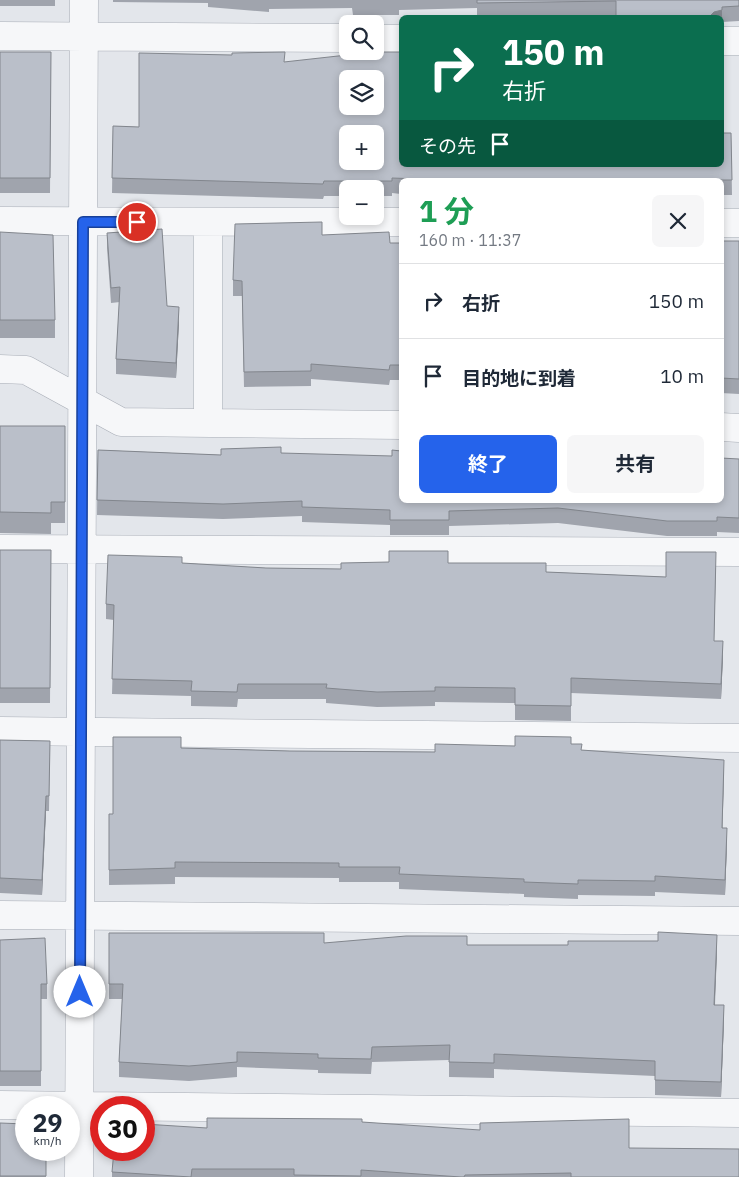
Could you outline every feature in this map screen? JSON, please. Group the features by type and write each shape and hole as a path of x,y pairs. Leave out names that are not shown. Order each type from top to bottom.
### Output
{"street":[{"path":"79,1096 84,0"},
{"path":"0,36 339,38"},
{"path":"384,38 399,39"},
{"path":"724,41 739,41"},
{"path":"0,221 399,222"},
{"path":"208,222 208,423"},
{"path":"724,223 739,223"},
{"path":"0,369 26,370 121,422 399,424"},
{"path":"724,427 739,428"},
{"path":"0,549 739,552"},
{"path":"0,731 739,738"},
{"path":"0,915 739,921"},
{"path":"0,1105 15,1105"},
{"path":"80,1106 739,1113"},
{"path":"79,1161 79,1177"}],"building":[{"path":"477,0 739,0 739,6 722,7 722,10 711,15 616,15 616,1 477,3"},
{"path":"0,52 51,52 50,178 0,178"},
{"path":"285,52 284,62 339,56 339,60 384,60 384,52 399,52 399,167 724,167 724,133 731,133 732,180 724,180 724,178 392,178 392,181 339,180 324,181 323,184 112,178 113,126 139,127 139,53 232,55 232,53"},
{"path":"322,222 322,235 389,232 390,243 399,243 399,365 390,365 389,370 311,364 311,371 244,372 242,281 233,280 235,224"},
{"path":"162,229 167,306 179,307 176,363 116,359 120,287 111,288 107,233"},
{"path":"0,232 53,235 55,320 0,320"},
{"path":"724,241 739,241 739,379 724,378"},
{"path":"0,426 65,426 65,502 51,502 51,513 0,512"},
{"path":"281,447 281,453 392,456 392,450 399,451 399,503 724,503 724,458 739,459 739,518 717,517 717,521 667,521 558,508 449,511 449,520 390,520 390,510 302,507 302,501 223,504 97,500 98,450 221,455 221,449"},
{"path":"0,550 51,550 50,688 0,688"},
{"path":"389,551 448,551 448,563 546,563 546,572 666,577 666,552 716,552 714,641 723,641 721,684 571,678 571,706 515,705 515,688 435,687 435,691 377,692 326,688 327,684 238,684 237,692 191,691 192,681 112,679 114,605 106,604 108,555 182,557 182,563 266,568 341,569 341,563 389,562"},
{"path":"515,736 571,737 571,744 582,744 581,750 724,760 722,828 727,828 725,880 655,876 655,881 578,880 578,884 524,882 524,879 399,874 400,867 339,867 339,863 175,862 175,868 109,870 109,814 113,814 113,737 181,737 181,748 435,752 435,744 515,746"},
{"path":"0,740 50,741 49,796 46,796 42,880 0,878"},
{"path":"658,932 717,935 714,1005 724,1005 721,1082 655,1080 655,1061 494,1054 494,1063 449,1062 450,1045 372,1047 371,1059 318,1058 318,1054 237,1052 237,1062 189,1066 119,1062 123,984 109,984 109,933 324,933 324,943 406,936 467,936 467,945 568,945 568,941 658,941"},
{"path":"45,938 47,984 41,984 41,1071 0,1071 0,940"},
{"path":"207,1118 362,1119 362,1122 480,1130 480,1123 629,1119 629,1148 739,1149 739,1177 571,1177 571,1173 465,1175 461,1177 361,1170 361,1176 294,1175 294,1169 192,1169 191,1177 112,1172 113,1161 155,1161 155,1125 207,1128"},
{"path":"0,1123 15,1124 15,1161 46,1161 46,1176 0,1176"}],"route":[{"path":"80,992 83,222 137,222"}]}
